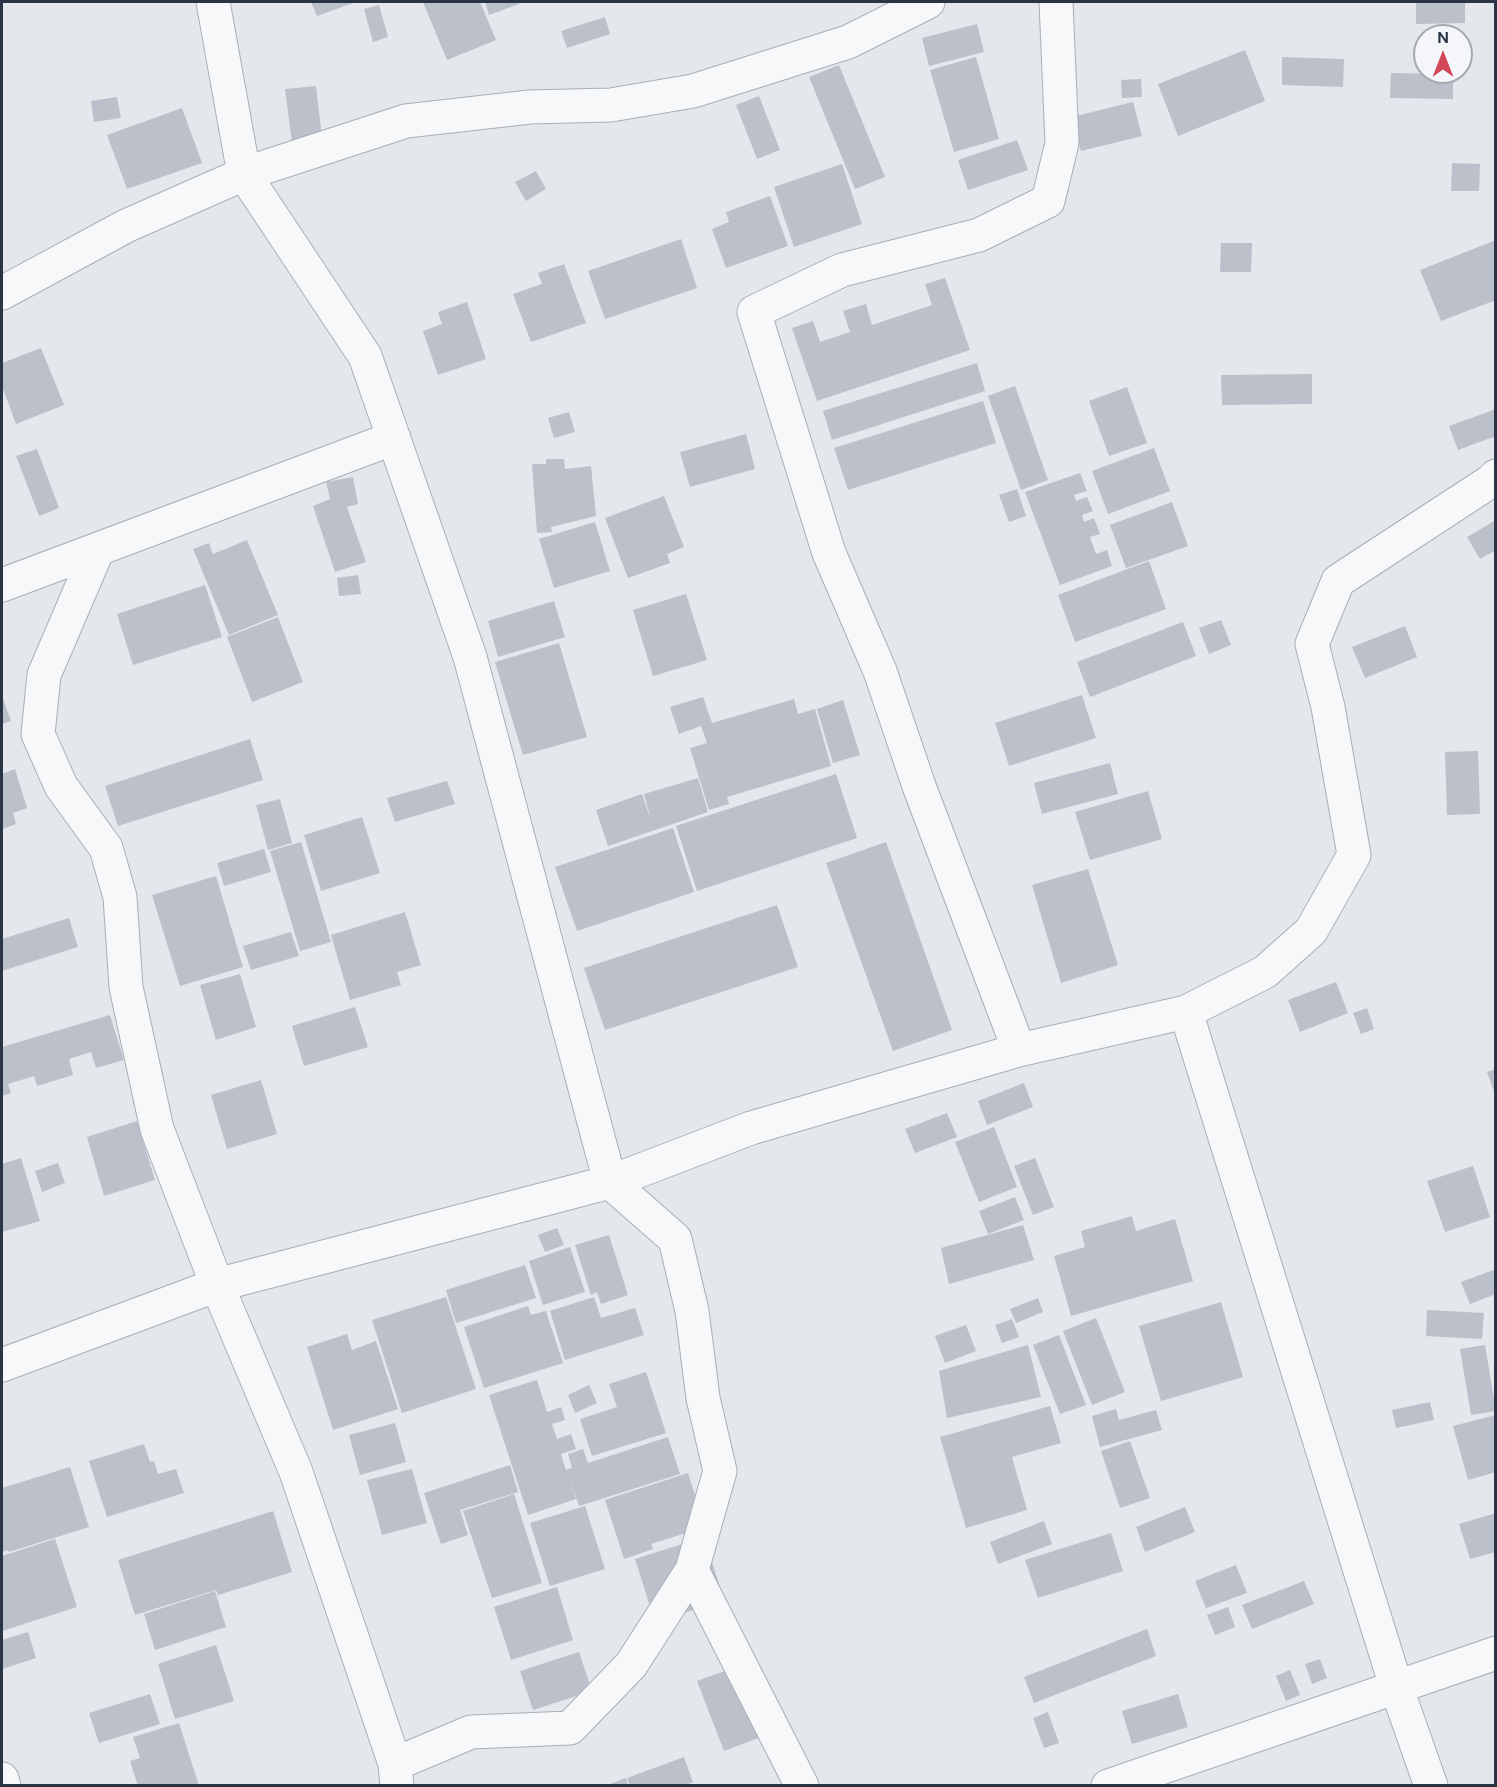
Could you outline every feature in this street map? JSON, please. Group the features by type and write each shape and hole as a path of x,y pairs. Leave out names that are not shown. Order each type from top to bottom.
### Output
{"street":[{"path":"98,549 44,675 38,734 61,786 106,848 120,897 126,987 157,1129 217,1286 296,1472 396,1775 471,1732 570,1728 631,1665 692,1570 720,1471 703,1398 692,1311 675,1239 610,1182 470,657 365,356 244,174 213,2"},
{"path":"2,293 126,226 244,174 406,121 531,106 611,105 693,91 848,42 928,2"},
{"path":"1019,1050 923,797 880,671 829,553 754,312 842,270 979,235 1048,201 1062,143 1056,2"},
{"path":"2,585 394,438"},
{"path":"2,1365 217,1286 610,1182 751,1128 1019,1050 1186,1012 1265,972 1311,931 1354,855 1328,707 1312,644 1338,581 1496,476"},
{"path":"1186,1012 1396,1686 1431,1785"},
{"path":"692,1570 802,1785"},
{"path":"1108,1785 1496,1653"},
{"path":"2,1779 4,1785"}],"building":[{"path":"311,2 356,2 317,16"},
{"path":"423,2 480,2 496,40 447,60"},
{"path":"485,2 519,2 519,4 489,15"},
{"path":"1416,2 1465,2 1465,23 1416,24"},
{"path":"379,5 388,37 373,42 364,9"},
{"path":"605,17 610,34 567,48 561,31"},
{"path":"977,24 984,52 929,66 922,38"},
{"path":"1245,50 1265,101 1178,136 1158,84"},
{"path":"976,57 999,139 954,152 930,70"},
{"path":"1282,57 1344,59 1343,87 1282,85"},
{"path":"839,65 885,177 855,189 809,77"},
{"path":"1391,73 1413,73 1413,84 1453,84 1453,99 1390,98"},
{"path":"1141,79 1142,97 1122,98 1121,80"},
{"path":"316,86 322,138 292,142 285,89"},
{"path":"759,96 780,150 757,159 736,105"},
{"path":"117,97 121,118 94,122 91,101"},
{"path":"1133,102 1142,136 1081,151 1072,117"},
{"path":"182,108 202,163 127,189 107,135"},
{"path":"1017,140 1028,170 968,190 958,160"},
{"path":"1452,163 1480,164 1479,191 1451,191"},
{"path":"842,164 862,224 794,247 774,187"},
{"path":"536,171 546,189 526,201 515,182"},
{"path":"770,196 788,246 726,268 712,229 729,222 726,212"},
{"path":"681,239 697,288 605,319 588,271"},
{"path":"1496,240 1496,300 1441,321 1420,270"},
{"path":"1221,243 1252,243 1251,272 1220,272"},
{"path":"564,264 586,323 531,342 513,294 542,284 538,273"},
{"path":"945,278 970,350 817,401 792,328 813,321 820,342 850,332 843,311 866,304 872,325 932,305 925,284"},
{"path":"467,302 486,359 438,375 423,331 442,324 438,312"},
{"path":"41,348 64,405 16,424 2,386 2,363"},
{"path":"977,363 985,391 832,440 823,411"},
{"path":"1312,374 1312,404 1222,405 1221,375"},
{"path":"1015,386 1048,480 1021,490 988,396"},
{"path":"1127,387 1147,443 1109,456 1089,401"},
{"path":"983,401 996,443 848,490 834,448"},
{"path":"1496,409 1496,436 1458,450 1449,426"},
{"path":"569,412 575,432 554,438 548,418"},
{"path":"746,434 755,469 690,487 680,452"},
{"path":"1154,448 1170,491 1108,514 1092,471"},
{"path":"37,449 59,508 39,516 16,456"},
{"path":"546,459 564,459 565,469 591,466 596,516 551,527 552,532 537,533 532,464 546,464"},
{"path":"1080,473 1087,491 1074,495 1076,501 1087,497 1093,511 1082,515 1084,522 1094,518 1100,534 1090,537 1096,554 1107,550 1112,566 1060,585 1025,492"},
{"path":"353,477 358,504 347,507 366,562 335,572 313,506 330,499 326,482"},
{"path":"1017,489 1026,516 1009,522 999,495"},
{"path":"664,496 684,547 667,554 670,563 628,578 605,518"},
{"path":"1172,502 1188,546 1126,568 1110,525"},
{"path":"1496,520 1496,550 1480,559 1467,537"},
{"path":"595,522 610,571 554,588 539,539"},
{"path":"247,540 278,615 229,635 193,549 209,543 213,554"},
{"path":"1149,561 1166,609 1075,642 1058,595"},
{"path":"358,575 361,594 339,596 337,578"},
{"path":"205,585 222,637 133,665 117,614"},
{"path":"686,594 707,660 653,676 633,610"},
{"path":"554,601 565,637 498,657 488,621"},
{"path":"278,617 303,682 252,702 227,637"},
{"path":"1221,620 1231,645 1209,654 1199,628"},
{"path":"1183,622 1196,656 1090,697 1077,662"},
{"path":"1405,626 1417,657 1365,678 1352,647"},
{"path":"559,643 587,737 523,755 495,662"},
{"path":"1082,695 1096,738 1009,766 995,723"},
{"path":"2,696 11,721 2,724"},
{"path":"703,697 712,723 794,699 798,714 815,709 831,766 727,797 729,804 709,810 690,748 707,743 701,726 679,734 670,707"},
{"path":"843,700 860,755 833,763 817,709"},
{"path":"250,739 263,780 118,826 105,786"},
{"path":"1478,751 1480,814 1447,815 1445,752"},
{"path":"1110,763 1118,794 1042,814 1034,783"},
{"path":"15,769 27,808 13,813 16,824 2,829 2,774"},
{"path":"836,774 857,838 697,891 676,826"},
{"path":"698,778 708,812 608,846 596,810 642,794 651,820 644,794"},
{"path":"447,781 455,804 395,822 387,798"},
{"path":"1148,791 1162,839 1090,860 1075,812"},
{"path":"280,799 292,843 268,850 256,805"},
{"path":"362,817 380,873 321,891 304,835"},
{"path":"673,828 694,892 577,931 555,867"},
{"path":"301,842 331,942 300,951 270,851"},
{"path":"886,842 952,1030 893,1051 826,863"},
{"path":"264,849 271,872 224,886 217,863"},
{"path":"1088,869 1118,965 1061,983 1032,885"},
{"path":"216,876 243,967 180,986 152,895"},
{"path":"777,905 798,967 605,1030 584,968"},
{"path":"405,912 421,965 397,972 401,985 350,1000 331,935"},
{"path":"69,918 78,947 2,971 2,939"},
{"path":"291,932 299,956 251,970 243,946"},
{"path":"240,974 256,1027 216,1040 200,985"},
{"path":"1336,982 1348,1013 1300,1032 1288,1000"},
{"path":"355,1007 368,1047 304,1066 292,1026"},
{"path":"1367,1008 1374,1029 1361,1034 1353,1013"},
{"path":"110,1015 124,1060 96,1068 91,1052 69,1059 73,1075 37,1086 34,1076 8,1084 11,1093 2,1096 2,1047"},
{"path":"1496,1069 1496,1094 1495,1094 1487,1072"},
{"path":"261,1080 277,1134 227,1149 211,1095"},
{"path":"1024,1083 1033,1107 987,1125 978,1101"},
{"path":"947,1113 957,1137 915,1153 905,1129"},
{"path":"137,1121 155,1180 104,1196 87,1137"},
{"path":"994,1127 1017,1187 979,1202 955,1142"},
{"path":"21,1158 40,1221 2,1232 2,1164"},
{"path":"1035,1158 1054,1207 1033,1215 1014,1166"},
{"path":"58,1163 65,1183 42,1192 35,1171"},
{"path":"1473,1166 1490,1217 1445,1232 1427,1181"},
{"path":"1015,1197 1024,1220 988,1234 979,1211"},
{"path":"1132,1216 1136,1231 1175,1219 1193,1281 1071,1316 1054,1256 1085,1247 1081,1231"},
{"path":"1023,1225 1034,1260 949,1284 941,1248"},
{"path":"557,1228 564,1245 545,1252 538,1235"},
{"path":"609,1235 628,1295 601,1304 597,1292 591,1295 575,1245"},
{"path":"570,1247 585,1292 543,1305 529,1261"},
{"path":"525,1265 536,1298 456,1323 446,1290"},
{"path":"1496,1269 1496,1294 1470,1304 1461,1282"},
{"path":"446,1297 476,1389 402,1413 372,1320"},
{"path":"594,1297 601,1318 635,1308 644,1335 565,1360 550,1311"},
{"path":"1038,1298 1043,1312 1016,1323 1010,1309"},
{"path":"1221,1302 1243,1377 1161,1401 1139,1326"},
{"path":"528,1306 531,1315 546,1311 563,1363 484,1388 464,1327"},
{"path":"1427,1310 1484,1313 1482,1339 1426,1336"},
{"path":"1096,1318 1125,1392 1092,1405 1063,1331"},
{"path":"1012,1319 1019,1337 1002,1343 995,1325"},
{"path":"966,1325 976,1351 945,1363 935,1336"},
{"path":"347,1334 352,1350 376,1341 398,1409 333,1430 307,1347"},
{"path":"1059,1335 1086,1405 1060,1414 1033,1345"},
{"path":"1028,1345 1041,1397 947,1418 939,1371"},
{"path":"1485,1345 1496,1411 1471,1415 1460,1349"},
{"path":"646,1372 666,1433 592,1456 580,1419 617,1407 609,1384"},
{"path":"537,1380 547,1412 561,1407 565,1420 552,1424 557,1439 571,1434 576,1449 561,1454 566,1470 572,1468 568,1454 583,1449 588,1463 668,1437 680,1474 579,1506 569,1476 576,1499 528,1515 489,1395"},
{"path":"589,1385 597,1403 575,1413 568,1395"},
{"path":"1430,1402 1434,1420 1396,1428 1392,1410"},
{"path":"1050,1406 1061,1443 1012,1457 1027,1510 966,1528 940,1437"},
{"path":"1116,1409 1119,1420 1156,1410 1162,1430 1100,1447 1092,1416"},
{"path":"1496,1415 1496,1472 1468,1480 1453,1426"},
{"path":"395,1423 406,1462 360,1475 349,1435"},
{"path":"1130,1441 1150,1498 1120,1508 1101,1451"},
{"path":"144,1444 150,1462 154,1461 158,1474 176,1469 184,1493 107,1517 89,1461"},
{"path":"510,1465 518,1492 460,1510 468,1535 441,1544 424,1493"},
{"path":"70,1467 89,1527 9,1552 8,1550 2,1552 2,1488"},
{"path":"412,1469 427,1523 382,1535 367,1480"},
{"path":"688,1473 705,1527 651,1544 653,1549 624,1559 605,1500"},
{"path":"514,1494 542,1583 492,1598 463,1511"},
{"path":"585,1506 605,1569 550,1586 530,1523"},
{"path":"1185,1507 1195,1532 1145,1552 1136,1527"},
{"path":"273,1511 292,1572 218,1595 216,1590 135,1615 118,1560"},
{"path":"1496,1513 1496,1552 1470,1559 1459,1524"},
{"path":"1044,1521 1052,1544 998,1564 990,1542"},
{"path":"1111,1533 1123,1571 1038,1598 1025,1560"},
{"path":"704,1537 724,1600 655,1622 635,1559"},
{"path":"55,1539 77,1607 2,1631 2,1556"},
{"path":"1236,1565 1247,1593 1206,1608 1195,1581"},
{"path":"1304,1581 1314,1604 1252,1629 1242,1605"},
{"path":"557,1587 573,1640 511,1660 494,1607"},
{"path":"215,1591 226,1627 155,1650 144,1614"},
{"path":"1228,1607 1235,1627 1215,1635 1207,1615"},
{"path":"1147,1629 1156,1656 1034,1703 1024,1677"},
{"path":"28,1632 36,1658 2,1669 2,1640"},
{"path":"216,1645 234,1701 175,1719 158,1664"},
{"path":"579,1652 592,1691 533,1710 520,1671"},
{"path":"1320,1659 1327,1678 1312,1684 1305,1664"},
{"path":"750,1662 777,1731 724,1751 697,1681"},
{"path":"1290,1670 1300,1695 1286,1701 1276,1676"},
{"path":"150,1694 160,1724 99,1743 89,1713"},
{"path":"1178,1694 1188,1727 1132,1744 1122,1711"},
{"path":"1048,1712 1059,1743 1044,1748 1033,1718"},
{"path":"179,1723 199,1786 138,1786 130,1761 140,1758 133,1737"},
{"path":"684,1757 693,1782 684,1786 630,1786 627,1778"},
{"path":"626,1778 628,1786 607,1786 607,1785"}]}
